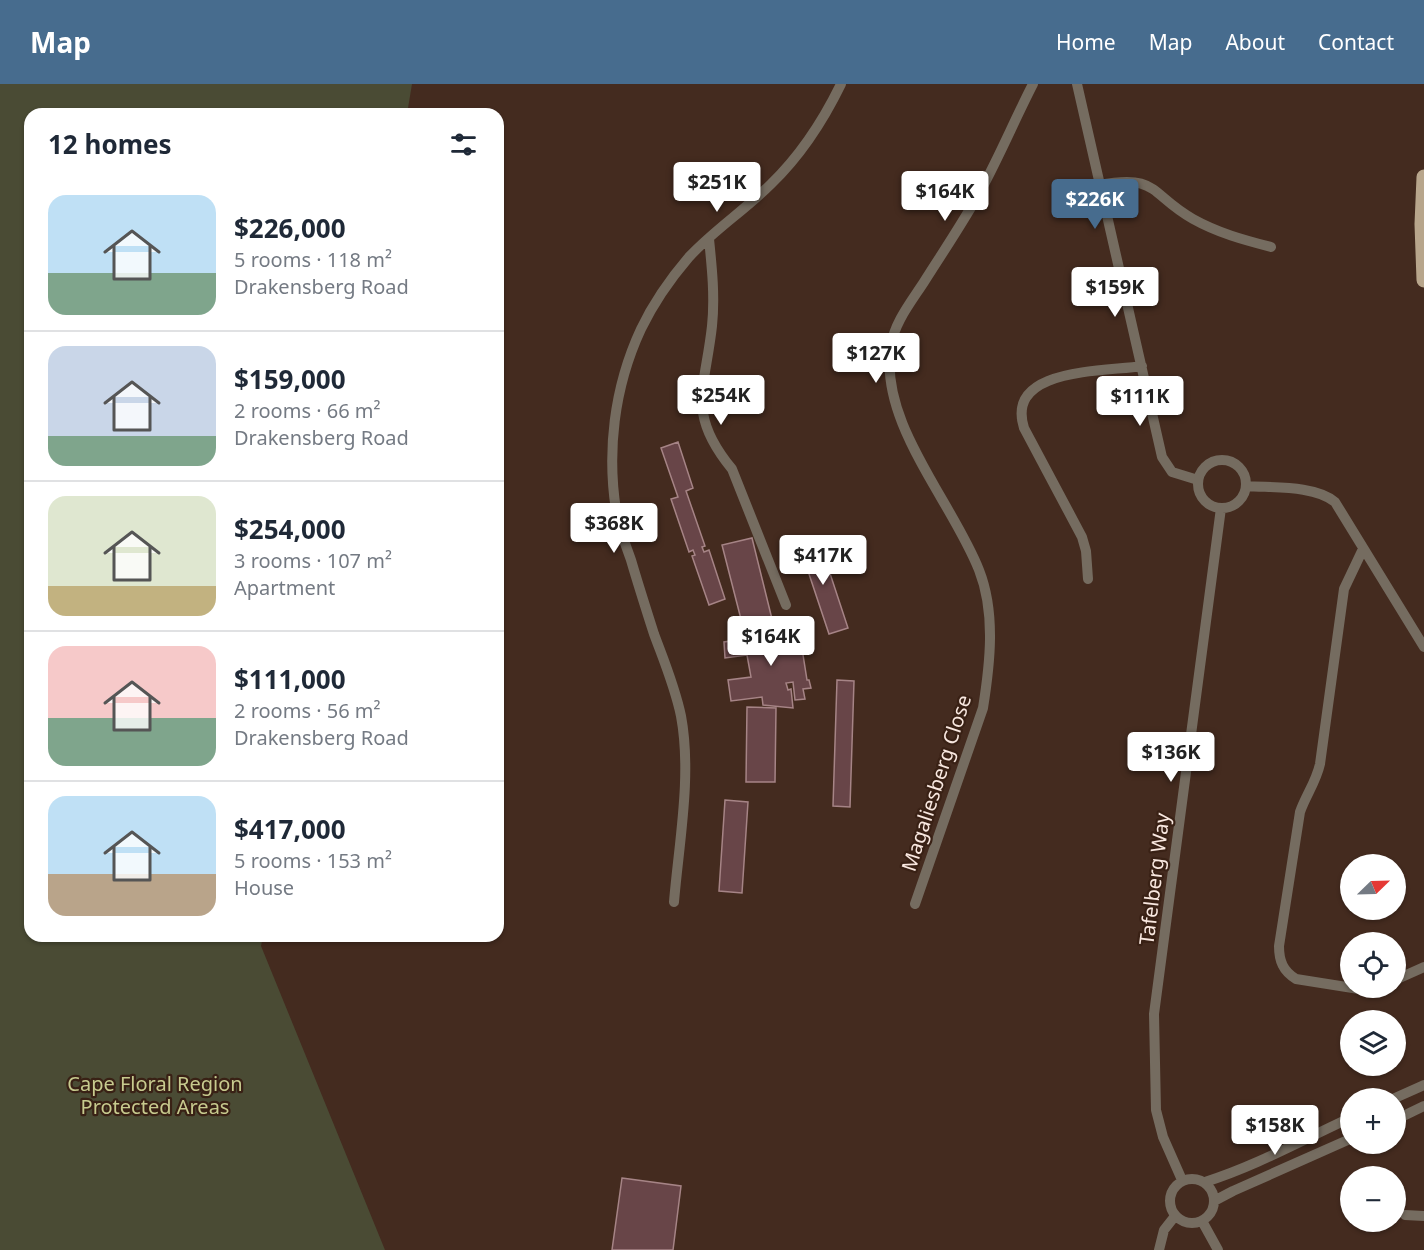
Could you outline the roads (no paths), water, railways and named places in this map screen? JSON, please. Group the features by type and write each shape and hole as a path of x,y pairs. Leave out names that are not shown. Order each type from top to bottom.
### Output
{"main road":[{"path":"1424,177 1422,224 1424,280"}],"street":[{"path":"674,902 686,772 685,749 680,715 667,666 617,519 612,481 612,451 620,391 641,330 666,288 690,257 771,184 807,144 841,84"},
{"name":"Magaliesberg Close","path":"915,904 983,708 988,675 990,623 980,571 907,433 892,398 889,367 891,344 896,328 981,190 1033,84"},
{"path":"1077,84 1155,430 1165,464 1172,472 1198,480"},
{"path":"1099,185 1126,181 1138,182 1159,193 1193,219 1233,238 1271,247"},
{"path":"709,239 713,273 712,324 701,388 702,414 709,435 732,469 786,605"},
{"path":"1088,579 1086,551 1082,537 1024,428 1020,417 1020,407 1031,392 1057,376 1142,366"},
{"path":"1225,459 1239,465 1247,486 1245,494 1235,505 1221,508 1213,507 1201,496 1198,480 1204,467 1210,462 1225,459"},
{"path":"1247,486 1305,490 1328,496 1342,514 1424,647"},
{"name":"Tafelberg Way","path":"1182,1180 1169,1152 1156,1110 1153,1040 1157,991 1221,508"},
{"path":"1340,986 1296,979 1288,974 1279,959 1279,946 1300,812 1317,778 1320,764 1344,589 1363,549"},
{"path":"1406,975 1424,967"},
{"path":"1406,1093 1424,1085"},
{"path":"1406,1115 1424,1106"},
{"path":"1204,1182 1267,1158 1340,1123"},
{"path":"1316,1134 1324,1151"},
{"path":"1214,1202 1233,1191 1340,1144"},
{"path":"1197,1179 1210,1187 1214,1202 1213,1209 1202,1221 1188,1223 1175,1216 1171,1209 1169,1200 1171,1191 1182,1180 1197,1179"},
{"path":"1406,1215 1424,1216"},
{"path":"1159,1250 1164,1230 1175,1216"},
{"path":"1202,1221 1218,1250"}],"park label":[{"name":"Cape Floral Region Protected Areas","path":"155,1094"}]}
